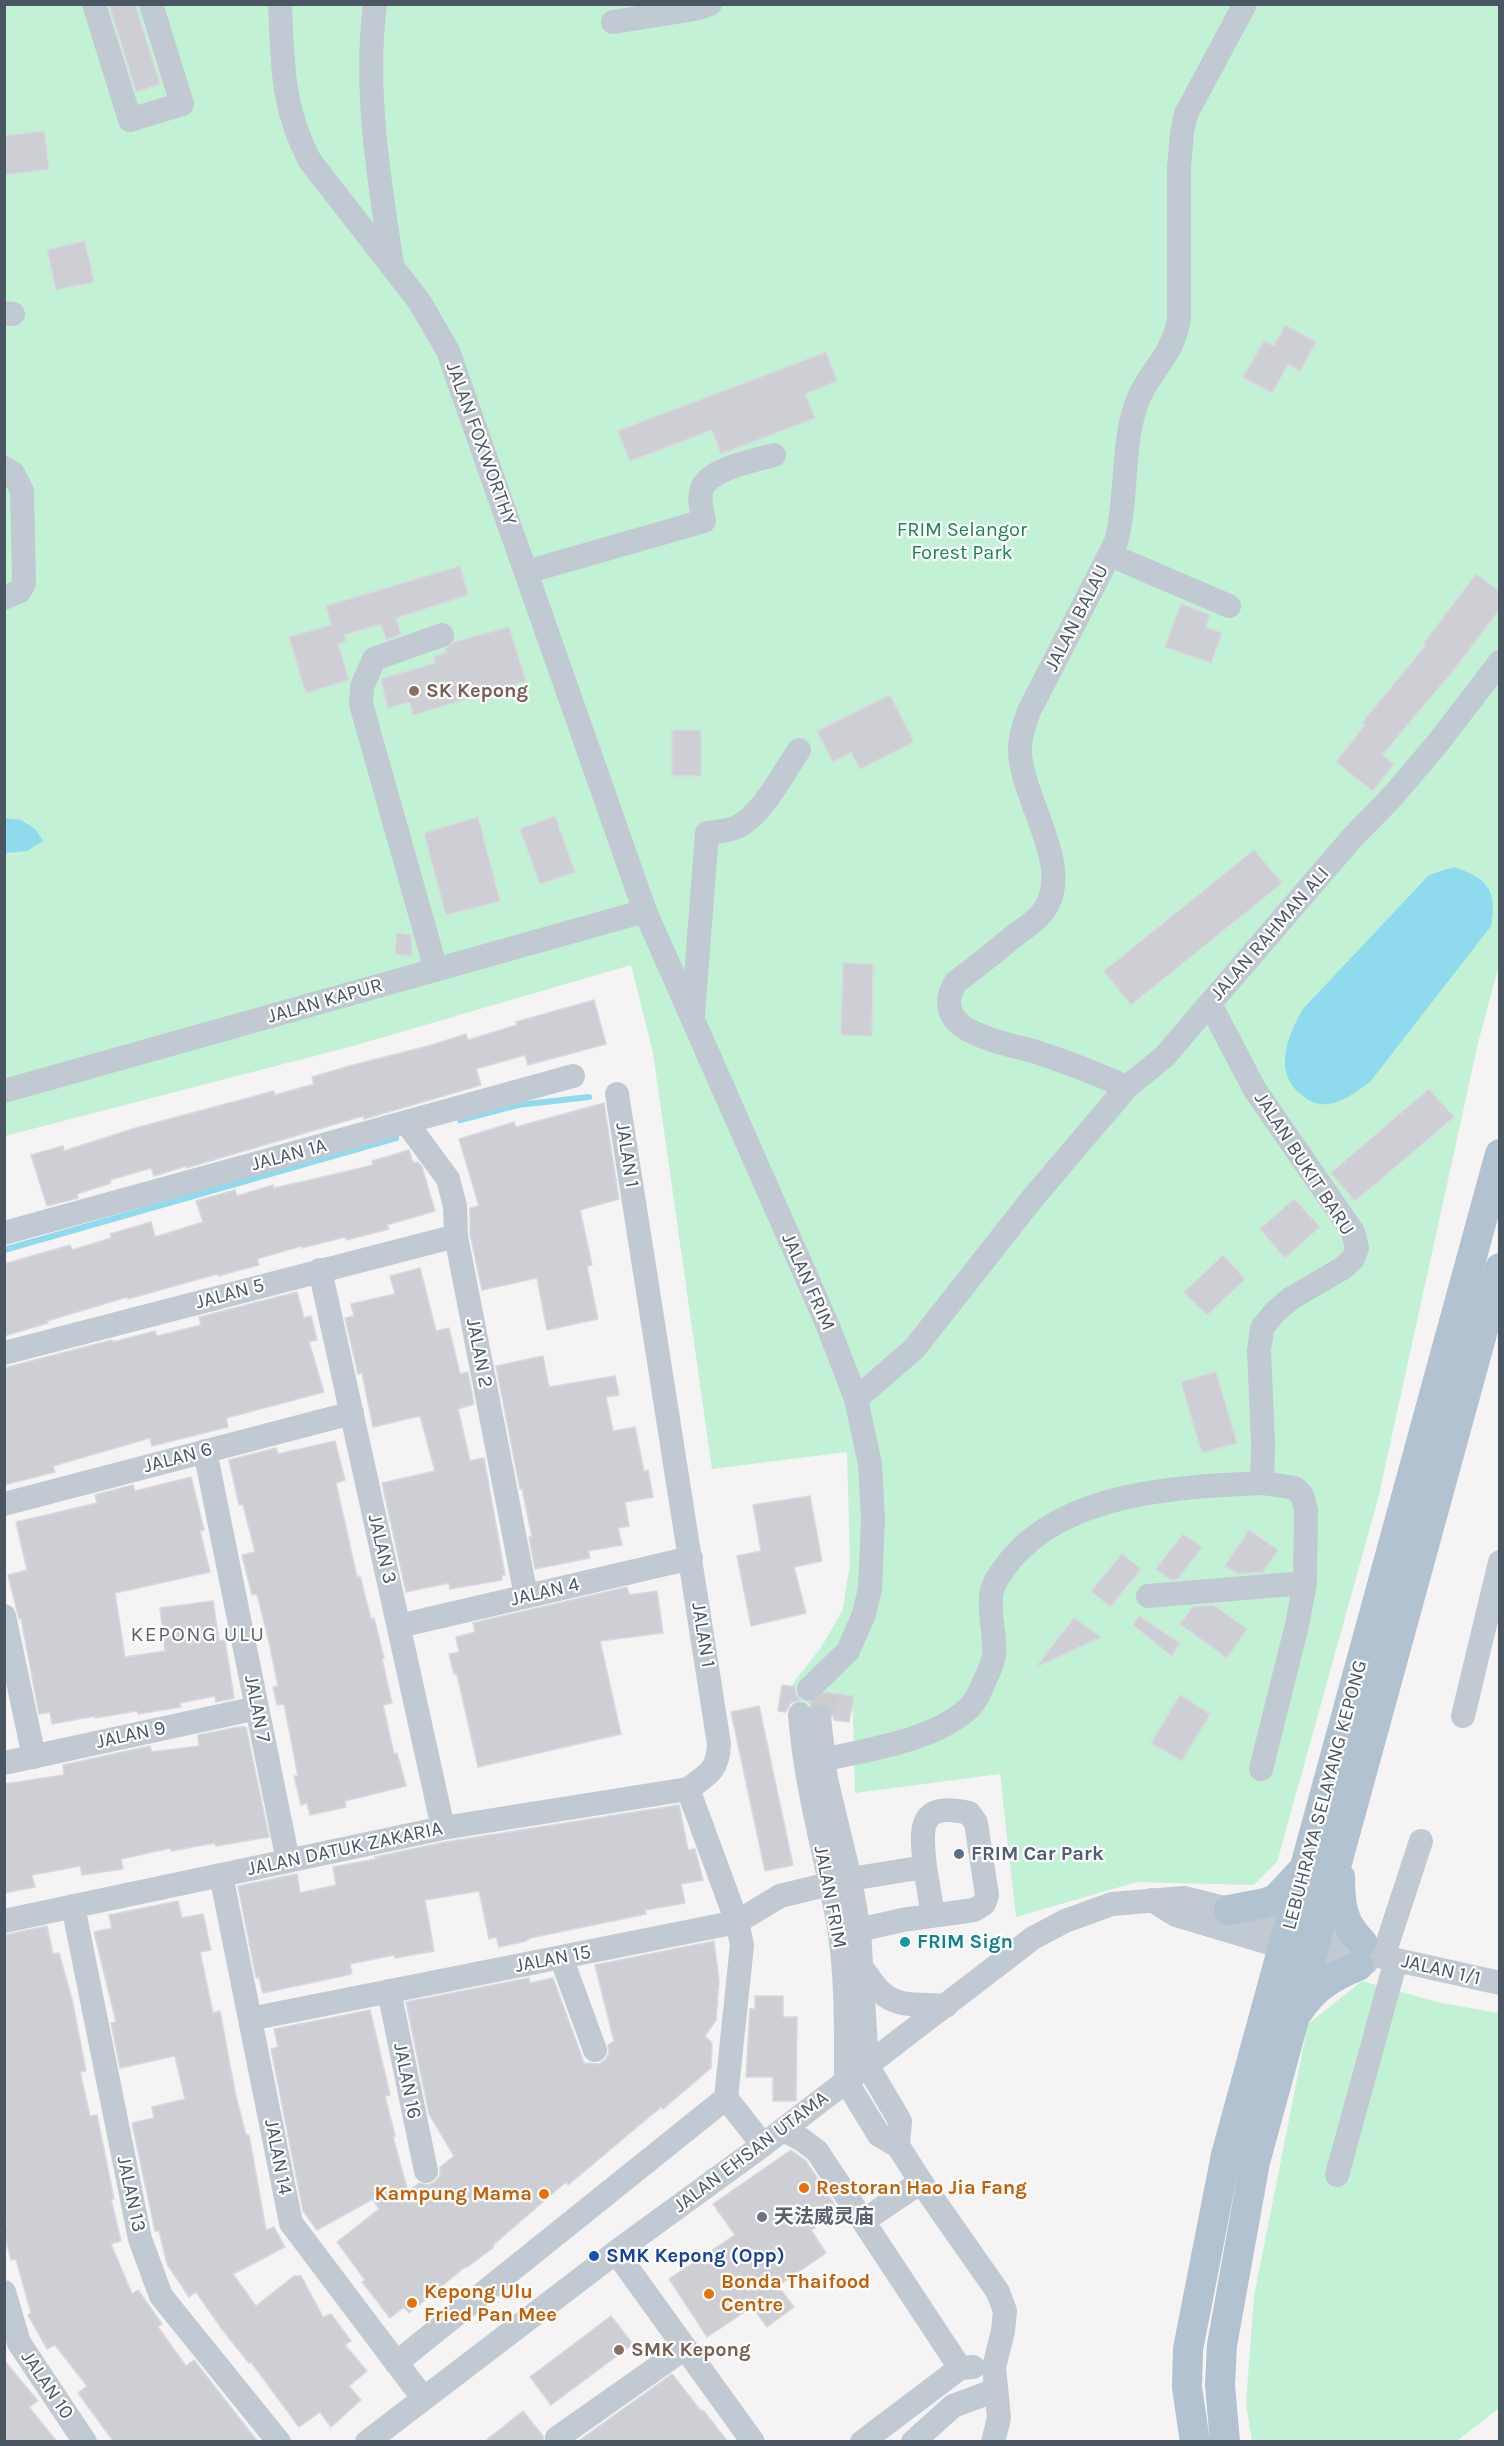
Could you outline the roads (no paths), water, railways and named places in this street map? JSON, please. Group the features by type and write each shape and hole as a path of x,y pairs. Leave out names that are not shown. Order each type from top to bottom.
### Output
{"main road":[{"name":"LEBUHRAYA SELAYANG KEPONG","path":"1225,2442 1220,2385 1222,2346 1255,2162 1294,2017 1305,1868 1500,1154"},
{"name":"LEBUHRAYA SELAYANG KEPONG","path":"1195,2442 1187,2387 1188,2349 1226,2155 1300,1939 1340,1850 1500,1268"},
{"path":"1294,2017 1309,1997 1328,1980 1375,1956 1351,1932 1341,1908 1340,1850"},
{"path":"1229,1910 1276,1899 1305,1868"}],"street":[{"path":"94,4 130,120 182,104 151,4"},
{"name":"JALAN FOXWORTHY","path":"280,4 288,106 298,138 310,161 419,301 448,351 645,911"},
{"path":"375,4 371,46 375,142 392,267"},
{"path":"613,22 695,9 710,4"},
{"name":"JALAN BALAU","path":"1127,1087 1071,1064 979,1034 962,1026 950,1009 948,999 956,982 1040,916 1052,896 1054,883 1052,864 1022,769 1020,750 1023,732 1029,711 1110,555 1121,526 1127,445 1137,402 1166,357 1176,336 1179,318 1179,170 1186,114 1245,4"},
{"path":"526,572 704,521 700,499 702,488 711,477 719,471 774,455"},
{"path":"4,468 13,473 22,491 24,583 20,591 4,598"},
{"path":"1110,555 1229,606"},
{"path":"436,970 362,704 363,687 374,659 442,635"},
{"name":"JALAN RAHMAN ALI","path":"856,1399 914,1349 1032,1199 1127,1087 1164,1057 1352,838 1392,797 1437,744 1500,662"},
{"path":"693,1019 707,834 737,827 748,819 759,808 799,750"},
{"name":"JALAN KAPUR","path":"4,1091 645,911"},
{"name":"JALAN FRIM","path":"645,911 828,1326 856,1399 870,1464 873,1519 870,1589 855,1639 848,1651 834,1665 819,1691"},
{"name":"JALAN BUKIT BARU","path":"1210,1004 1256,1090 1353,1232 1357,1248 1353,1259 1343,1269 1290,1299 1262,1328 1259,1351 1263,1445 1262,1483"},
{"name":"JALAN 1A","path":"4,1233 573,1076"},
{"name":"JALAN 1","path":"617,1094 719,1744 718,1760 709,1773 688,1789"},
{"name":"JALAN 2","path":"406,1122 448,1179 455,1206 456,1236 526,1596"},
{"name":"JALAN 5","path":"4,1353 456,1236"},
{"name":"JALAN 3","path":"320,1270 443,1828"},
{"name":"JALAN 6","path":"4,1504 352,1413"},
{"name":"JALAN 7","path":"205,1451 288,1861"},
{"path":"824,1760 914,1738 953,1720 969,1708 982,1687 994,1655 991,1596 995,1582 1018,1551 1067,1516 1105,1502 1156,1492 1262,1483 1295,1488 1302,1495 1306,1510 1305,1583 1297,1625 1261,1769"},
{"name":"JALAN 4","path":"399,1626 691,1558"},
{"path":"1463,1716 1500,1562"},
{"path":"1148,1596 1305,1583"},
{"path":"4,1616 34,1757"},
{"name":"JALAN 9","path":"4,1763 257,1708"},
{"name":"JALAN FRIM","path":"846,2081 844,1988 838,1923 840,1882 824,1760 810,1716 808,1783 840,1882 859,1930 867,2065"},
{"path":"688,1789 737,1922 742,1945 726,2098 763,2145"},
{"name":"JALAN DATUK ZAKARIA","path":"4,1921 443,1828 688,1789"},
{"path":"859,1930 933,1915 974,1910 984,1904 987,1895 976,1823 969,1813 955,1809 935,1813 925,1820 921,1832 933,1915"},
{"path":"1337,2175 1375,1956 1421,1841"},
{"name":"JALAN 15","path":"250,2019 737,1922 780,1896 840,1882 925,1868"},
{"name":"JALAN 14","path":"221,1875 291,2223 423,2398"},
{"name":"JALAN EHSAN UTAMA","path":"367,2442 616,2252 763,2145 1033,1938 1065,1921 1112,1904 1184,1898 1229,1910 1300,1939"},
{"path":"1152,1900 1176,1915 1300,1939"},
{"name":"JALAN 13","path":"73,1906 140,2239 161,2296 279,2442"},
{"name":"JALAN 1/1","path":"1300,1939 1500,1983"},
{"path":"561,1957 595,2050"},
{"path":"860,1965 880,1992 892,2001 946,2006"},
{"name":"JALAN 16","path":"389,1991 426,2171"},
{"path":"867,2065 900,2121 898,2146"},
{"path":"846,2081 879,2134 898,2146 998,2292 1005,2311 1004,2331 995,2378 999,2418 993,2442"},
{"path":"396,2362 726,2098"},
{"path":"782,2130 801,2139 817,2151 960,2367 995,2378"},
{"path":"863,2221 921,2182"},
{"path":"616,2252 753,2442"},
{"name":"JALAN 10","path":"4,2292 12,2349 85,2442"},
{"path":"557,2438 685,2348"},
{"path":"862,2442 960,2367"},
{"path":"913,2442 953,2406 995,2378"}],"water":[{"path":"4,818 21,820 35,829 43,841 27,851 5,853"},
{"path":"1454,867 1475,876 1488,887 1493,903 1491,926 1370,1082 1352,1095 1334,1103 1316,1103 1307,1099 1292,1085 1285,1066 1288,1042 1302,1010 1429,875"}],"waterway":[{"path":"460,1120 518,1105 589,1097"},
{"path":"4,1250 396,1138"}],"tunnel":[{"path":"819,1717 828,1692"}],"place":[{"name":"SK Kepong","path":"414,691"},
{"name":"FRIM Car Park","path":"959,1854"},
{"name":"FRIM Sign","path":"905,1942"},
{"name":"Restoran Hao Jia Fang","path":"804,2188"},
{"name":"Kampung Mama","path":"544,2194"},
{"name":"天法威灵庙","path":"762,2217"},
{"name":"SMK Kepong (Opp)","path":"594,2256"},
{"name":"Bonda Thaifood Centre","path":"709,2294"},
{"name":"Kepong Ulu Fried Pan Mee","path":"412,2303"},
{"name":"SMK Kepong","path":"619,2350"}],"district":[{"name":"KEPONG ULU","path":"198,1635"}],"park label":[{"name":"FRIM Selangor Forest Park","path":"962,542"}]}
